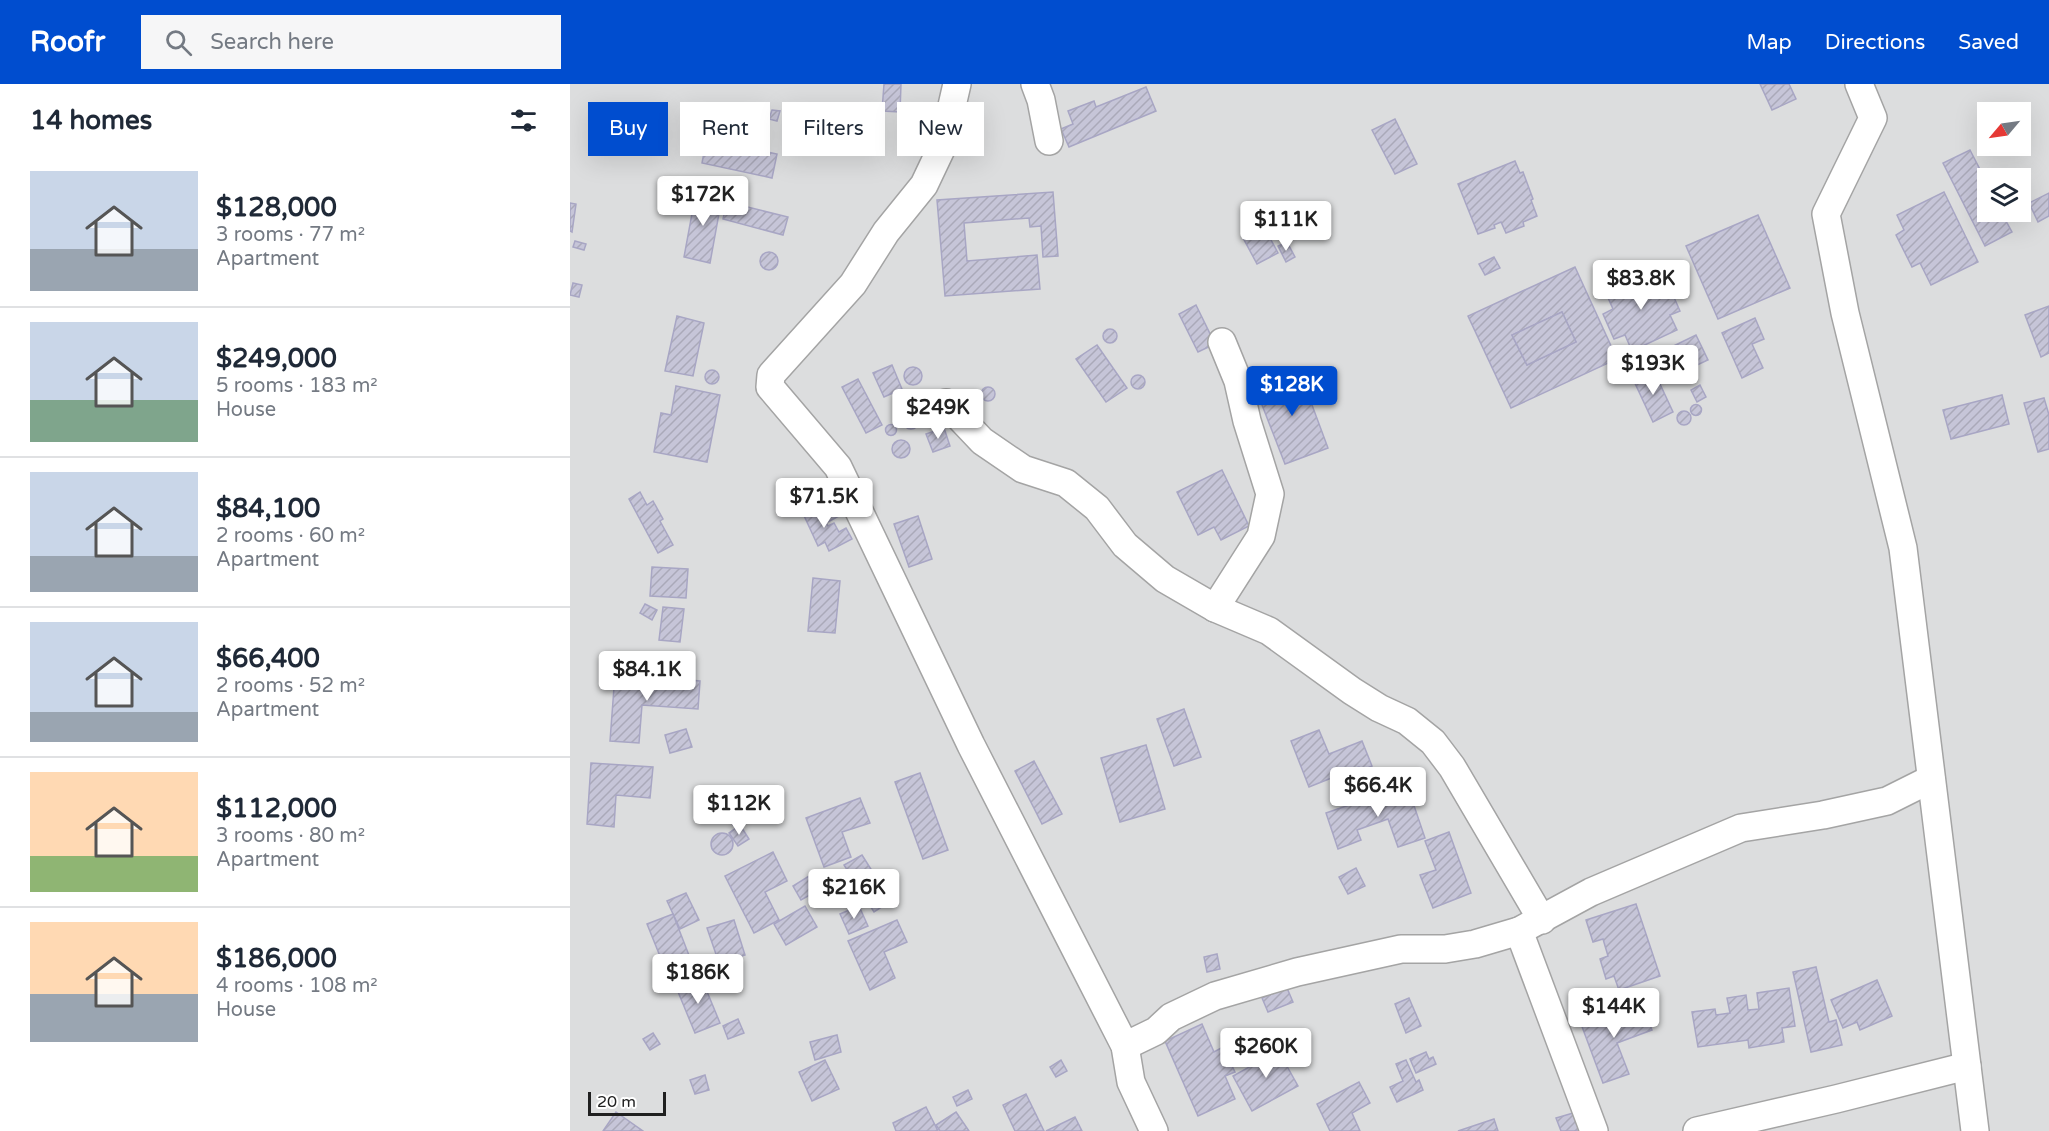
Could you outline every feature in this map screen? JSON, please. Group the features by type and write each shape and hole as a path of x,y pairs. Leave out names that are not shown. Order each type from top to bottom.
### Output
{"street":[{"path":"957,84 943,145 924,185 886,232 853,284 771,375 770,387 837,467 971,745 1125,1046 1131,1082 1154,1131"},
{"path":"1035,84 1041,100 1049,141"},
{"path":"1859,84 1873,118 1826,214 1845,314 1903,548 1975,1131"},
{"path":"1215,608 1261,536 1270,494 1247,421 1238,381 1222,342"},
{"path":"946,402 982,441 1023,469 1066,483 1097,507 1125,545 1157,572 1215,608 1269,631 1352,691 1379,708 1407,721 1433,742 1473,801 1531,926 1594,1131"},
{"path":"1125,1046 1156,1031 1171,1017 1215,996 1297,972 1401,949 1444,949 1474,945 1531,926 1591,892 1742,828 1823,815 1887,801 1931,779"},
{"path":"1697,1131 1967,1066"}],"shaded area":[{"path":"570,84 2049,84 2049,1131 570,1131"}],"building":[{"path":"884,84 901,84 900,102 897,102 897,112 885,111 885,102 883,102"},
{"path":"1760,84 1789,84 1796,99 1772,110"},
{"path":"1146,87 1156,111 1069,147 1061,129 1073,124 1068,111 1094,101 1096,107"},
{"path":"772,110 780,111 777,121 770,119"},
{"path":"1395,119 1417,164 1395,174 1372,130"},
{"path":"1970,150 1979,168 1977,168 1977,222 2006,222 2012,232 1985,246 1943,163"},
{"path":"770,153 777,154 772,178 702,163 703,156 770,156"},
{"path":"1515,161 1520,173 1523,172 1537,216 1523,222 1524,226 1506,233 1501,222 1494,225 1495,228 1478,234 1458,184"},
{"path":"696,192 722,197 710,263 684,257"},
{"path":"1053,192 1058,256 1043,257 1041,226 1030,227 1029,218 964,223 967,261 1037,255 1040,289 945,296 937,200"},
{"path":"1944,192 1978,262 1931,285 1920,263 1912,267 1896,235 1904,230 1897,215"},
{"path":"2049,193 2049,216 2038,222 2031,202"},
{"path":"727,202 788,217 783,235 723,219"},
{"path":"570,203 576,204 572,232 570,231"},
{"path":"1758,215 1790,288 1718,319 1686,246"},
{"path":"1263,225 1278,253 1257,264 1242,236"},
{"path":"575,241 586,244 584,250 573,247"},
{"path":"1287,242 1295,257 1286,262 1278,246"},
{"path":"769,252 775,255 778,261 775,267 769,270 763,267 760,261 763,255"},
{"path":"1494,257 1500,268 1485,275 1479,264"},
{"path":"1575,267 1617,359 1511,408 1468,316","holes":["1562,312 1576,342 1527,365 1512,335"]},
{"path":"1642,272 1649,287 1666,279 1680,311 1670,315 1677,330 1632,351 1625,335 1614,339 1603,314 1613,309 1604,289"},
{"path":"573,283 582,285 579,297 570,295"},
{"path":"1196,305 1215,344 1198,352 1179,314"},
{"path":"2049,306 2049,353 2041,357 2025,315"},
{"path":"1562,312 1576,342 1527,365 1512,335"},
{"path":"677,316 704,323 693,376 665,371"},
{"path":"1755,318 1764,339 1752,344 1763,368 1742,378 1722,333"},
{"path":"1110,329 1115,331 1117,336 1115,341 1110,343 1105,341 1103,336 1105,331"},
{"path":"1696,335 1708,360 1663,381 1655,364 1632,376 1628,368"},
{"path":"1097,345 1127,388 1106,402 1076,359"},
{"path":"892,365 902,389 884,397 873,373"},
{"path":"909,367 917,367 922,372 920,383 909,385 904,380 904,372"},
{"path":"1653,369 1673,412 1653,422 1633,379"},
{"path":"712,370 717,372 719,377 717,382 712,384 707,382 705,377 707,372"},
{"path":"1299,370 1328,448 1285,464 1255,387"},
{"path":"1138,375 1143,377 1145,382 1143,387 1138,389 1133,387 1131,382 1133,377"},
{"path":"858,379 882,425 866,433 842,387"},
{"path":"1700,385 1706,397 1697,402 1691,390"},
{"path":"676,386 720,395 707,462 654,452 661,413 671,415"},
{"path":"988,387 993,389 995,394 993,399 988,401 983,399 981,394 983,389"},
{"path":"2002,395 2009,424 1951,439 1943,410"},
{"path":"2044,398 2049,415 2049,449 2038,452 2024,403"},
{"path":"1696,404 1702,410 1696,416 1690,410"},
{"path":"1681,411 1687,411 1691,418 1687,425 1681,425 1677,421 1677,415"},
{"path":"911,413 917,415 919,421 917,427 911,429 905,427 903,421 905,415"},
{"path":"891,424 897,430 891,436 885,430"},
{"path":"944,428 950,446 933,452 926,434"},
{"path":"897,440 905,440 910,445 908,456 897,458 892,453 892,445"},
{"path":"1222,470 1249,526 1221,540 1214,527 1198,535 1177,492"},
{"path":"837,481 852,509 828,522 813,495"},
{"path":"640,492 647,505 653,501 663,519 660,521 673,545 658,553 629,499"},
{"path":"811,501 821,520 824,519 828,526 834,523 839,532 846,528 852,539 829,551 825,542 818,546 800,507"},
{"path":"918,516 932,559 909,567 894,524"},
{"path":"652,567 688,569 686,598 650,596"},
{"path":"813,578 840,581 835,633 808,631"},
{"path":"645,604 657,610 652,620 640,613"},
{"path":"663,607 684,609 680,642 659,640"},
{"path":"615,674 700,681 698,709 642,705 639,743 610,741"},
{"path":"1184,709 1201,757 1174,766 1157,719"},
{"path":"686,729 692,747 670,753 665,735"},
{"path":"1319,730 1329,754 1362,741 1372,766 1361,771 1359,767 1309,787 1291,741"},
{"path":"1146,745 1165,809 1120,822 1101,758"},
{"path":"1034,761 1062,814 1042,824 1015,771"},
{"path":"591,763 653,767 650,798 616,795 614,827 587,824"},
{"path":"920,773 948,850 923,859 895,782"},
{"path":"1407,785 1425,838 1398,847 1388,819 1357,830 1361,840 1338,849 1326,813"},
{"path":"860,798 870,823 842,832 851,857 824,867 806,818"},
{"path":"760,804 763,818 733,825 730,811"},
{"path":"740,825 749,839 738,846 729,833"},
{"path":"1449,832 1471,893 1433,908 1420,875 1436,870 1425,841"},
{"path":"722,833 730,836 733,844 730,852 722,855 714,852 711,844 714,836"},
{"path":"773,852 787,881 765,892 779,920 754,933 725,876"},
{"path":"862,855 891,901 874,912 844,865"},
{"path":"1356,868 1365,886 1348,894 1339,877"},
{"path":"809,876 817,891 801,900 793,886"},
{"path":"686,893 699,920 680,929 667,901"},
{"path":"1636,904 1660,976 1619,990 1614,976 1606,979 1600,959 1608,956 1603,939 1593,942 1586,920"},
{"path":"805,906 817,927 786,945 774,924"},
{"path":"859,906 868,926 849,934 840,914"},
{"path":"673,914 697,976 672,986 647,924"},
{"path":"734,920 745,955 719,963 707,928"},
{"path":"897,920 907,942 884,952 895,978 870,990 848,941"},
{"path":"1217,954 1220,969 1207,972 1204,957"},
{"path":"1816,967 1829,1022 1836,1020 1842,1045 1811,1052 1793,972"},
{"path":"701,977 720,1023 695,1033 676,987"},
{"path":"1877,980 1892,1016 1860,1030 1857,1022 1843,1028 1831,1000"},
{"path":"1287,988 1293,1002 1268,1012 1262,998"},
{"path":"1789,988 1795,1026 1782,1028 1784,1042 1749,1048 1748,1040 1698,1047 1692,1012 1715,1009 1716,1015 1730,1013 1727,998 1746,995 1748,1010 1759,1009 1757,993"},
{"path":"1409,998 1421,1026 1406,1033 1395,1004"},
{"path":"1641,1002 1652,1030 1617,1043 1629,1074 1603,1083 1581,1024"},
{"path":"738,1019 744,1033 728,1039 723,1026"},
{"path":"1202,1024 1214,1052 1223,1047 1235,1072 1225,1076 1235,1099 1198,1116 1165,1041"},
{"path":"653,1033 660,1044 650,1050 643,1039"},
{"path":"837,1035 841,1052 815,1060 810,1042"},
{"path":"1274,1043 1298,1086 1252,1111 1233,1076 1262,1060 1257,1052"},
{"path":"1426,1052 1429,1059 1433,1057 1436,1064 1416,1073 1410,1059"},
{"path":"825,1060 839,1089 812,1101 799,1072"},
{"path":"1061,1060 1067,1071 1056,1077 1050,1067"},
{"path":"1406,1060 1416,1082 1419,1080 1423,1090 1397,1102 1390,1087 1403,1081 1396,1064"},
{"path":"705,1075 709,1090 695,1094 690,1080"},
{"path":"1359,1082 1370,1103 1352,1113 1360,1131 1330,1131 1317,1104"},
{"path":"968,1090 972,1099 957,1106 953,1097"},
{"path":"1026,1094 1044,1131 1015,1131 1003,1105"},
{"path":"926,1107 938,1131 896,1131 893,1123"},
{"path":"1580,1111 1583,1131 1561,1131 1556,1118"},
{"path":"616,1112 643,1131 603,1131"},
{"path":"956,1112 969,1131 940,1131 936,1125"},
{"path":"1075,1117 1082,1131 1046,1131"},
{"path":"1494,1119 1498,1131 1458,1131"}]}
